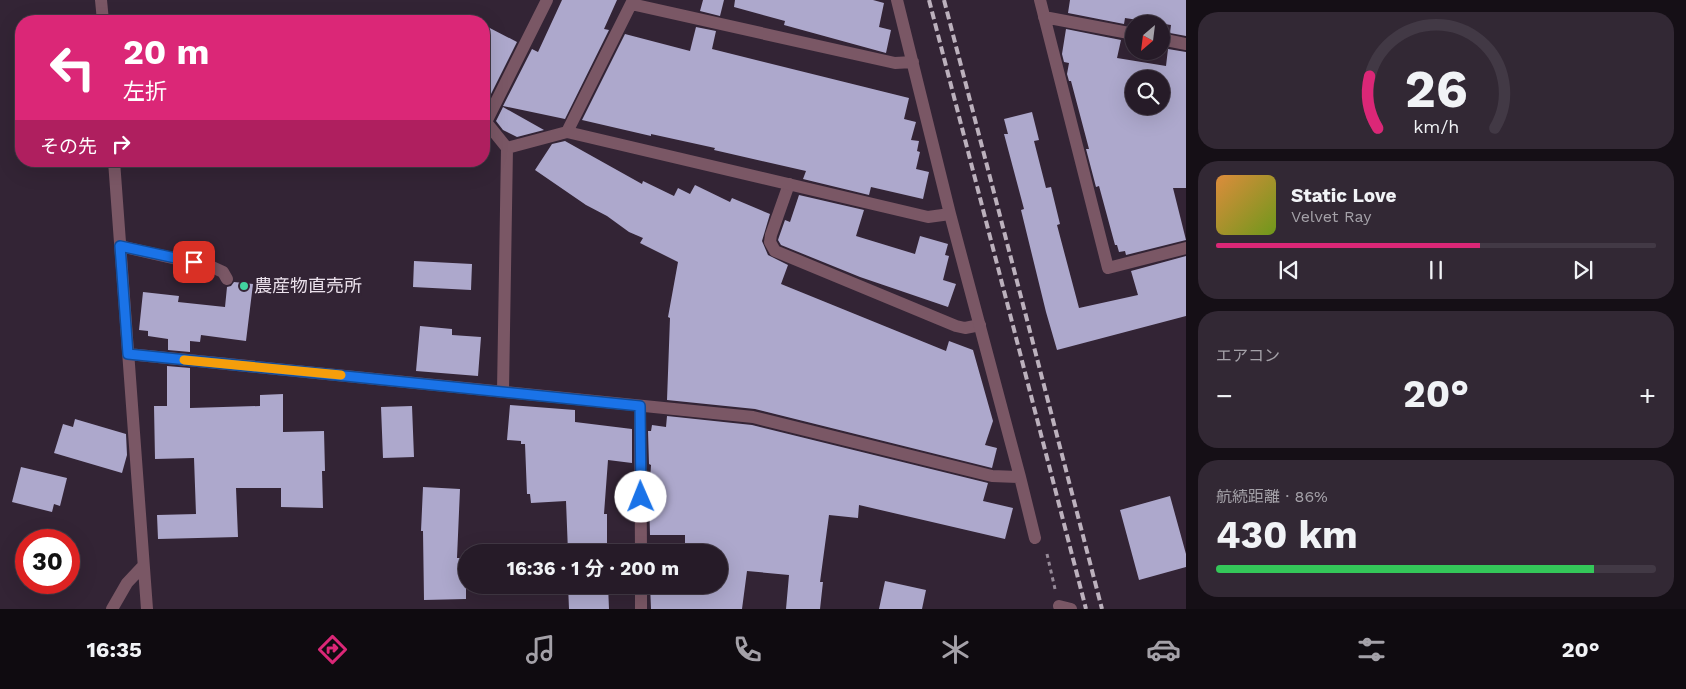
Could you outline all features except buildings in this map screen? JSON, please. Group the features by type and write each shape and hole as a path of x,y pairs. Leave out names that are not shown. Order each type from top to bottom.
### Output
{"street":[{"path":"101,0 102,15"},
{"path":"490,114 547,0"},
{"path":"897,0 950,214 1035,538"},
{"path":"1040,0 1108,268 1186,248"},
{"path":"567,132 632,2 895,63 913,62"},
{"path":"1044,17 1125,32"},
{"path":"1170,41 1186,44"},
{"path":"490,127 507,148 503,392"},
{"path":"507,148 567,132 928,217 950,214"},
{"path":"114,167 147,609"},
{"path":"789,184 771,235 770,242 775,251 956,326 965,328 980,325"},
{"path":"120,246 212,266 223,272 227,278"},
{"path":"128,354 753,417 992,476 1020,477"},
{"path":"640,406 641,544"},
{"path":"112,609 127,583 143,566"},
{"path":"641,594 641,609"}],"path":[{"path":"1035,538 1046,548 1065,608"}],"railway":[{"path":"929,0 1086,609"},
{"path":"944,0 1102,609"}],"slow traffic":[{"path":"184,360 341,375"}],"place":[{"name":"農産物直売所","path":"244,286"}],"route":[{"path":"194,262 120,246 128,354 640,406 641,497"}]}
